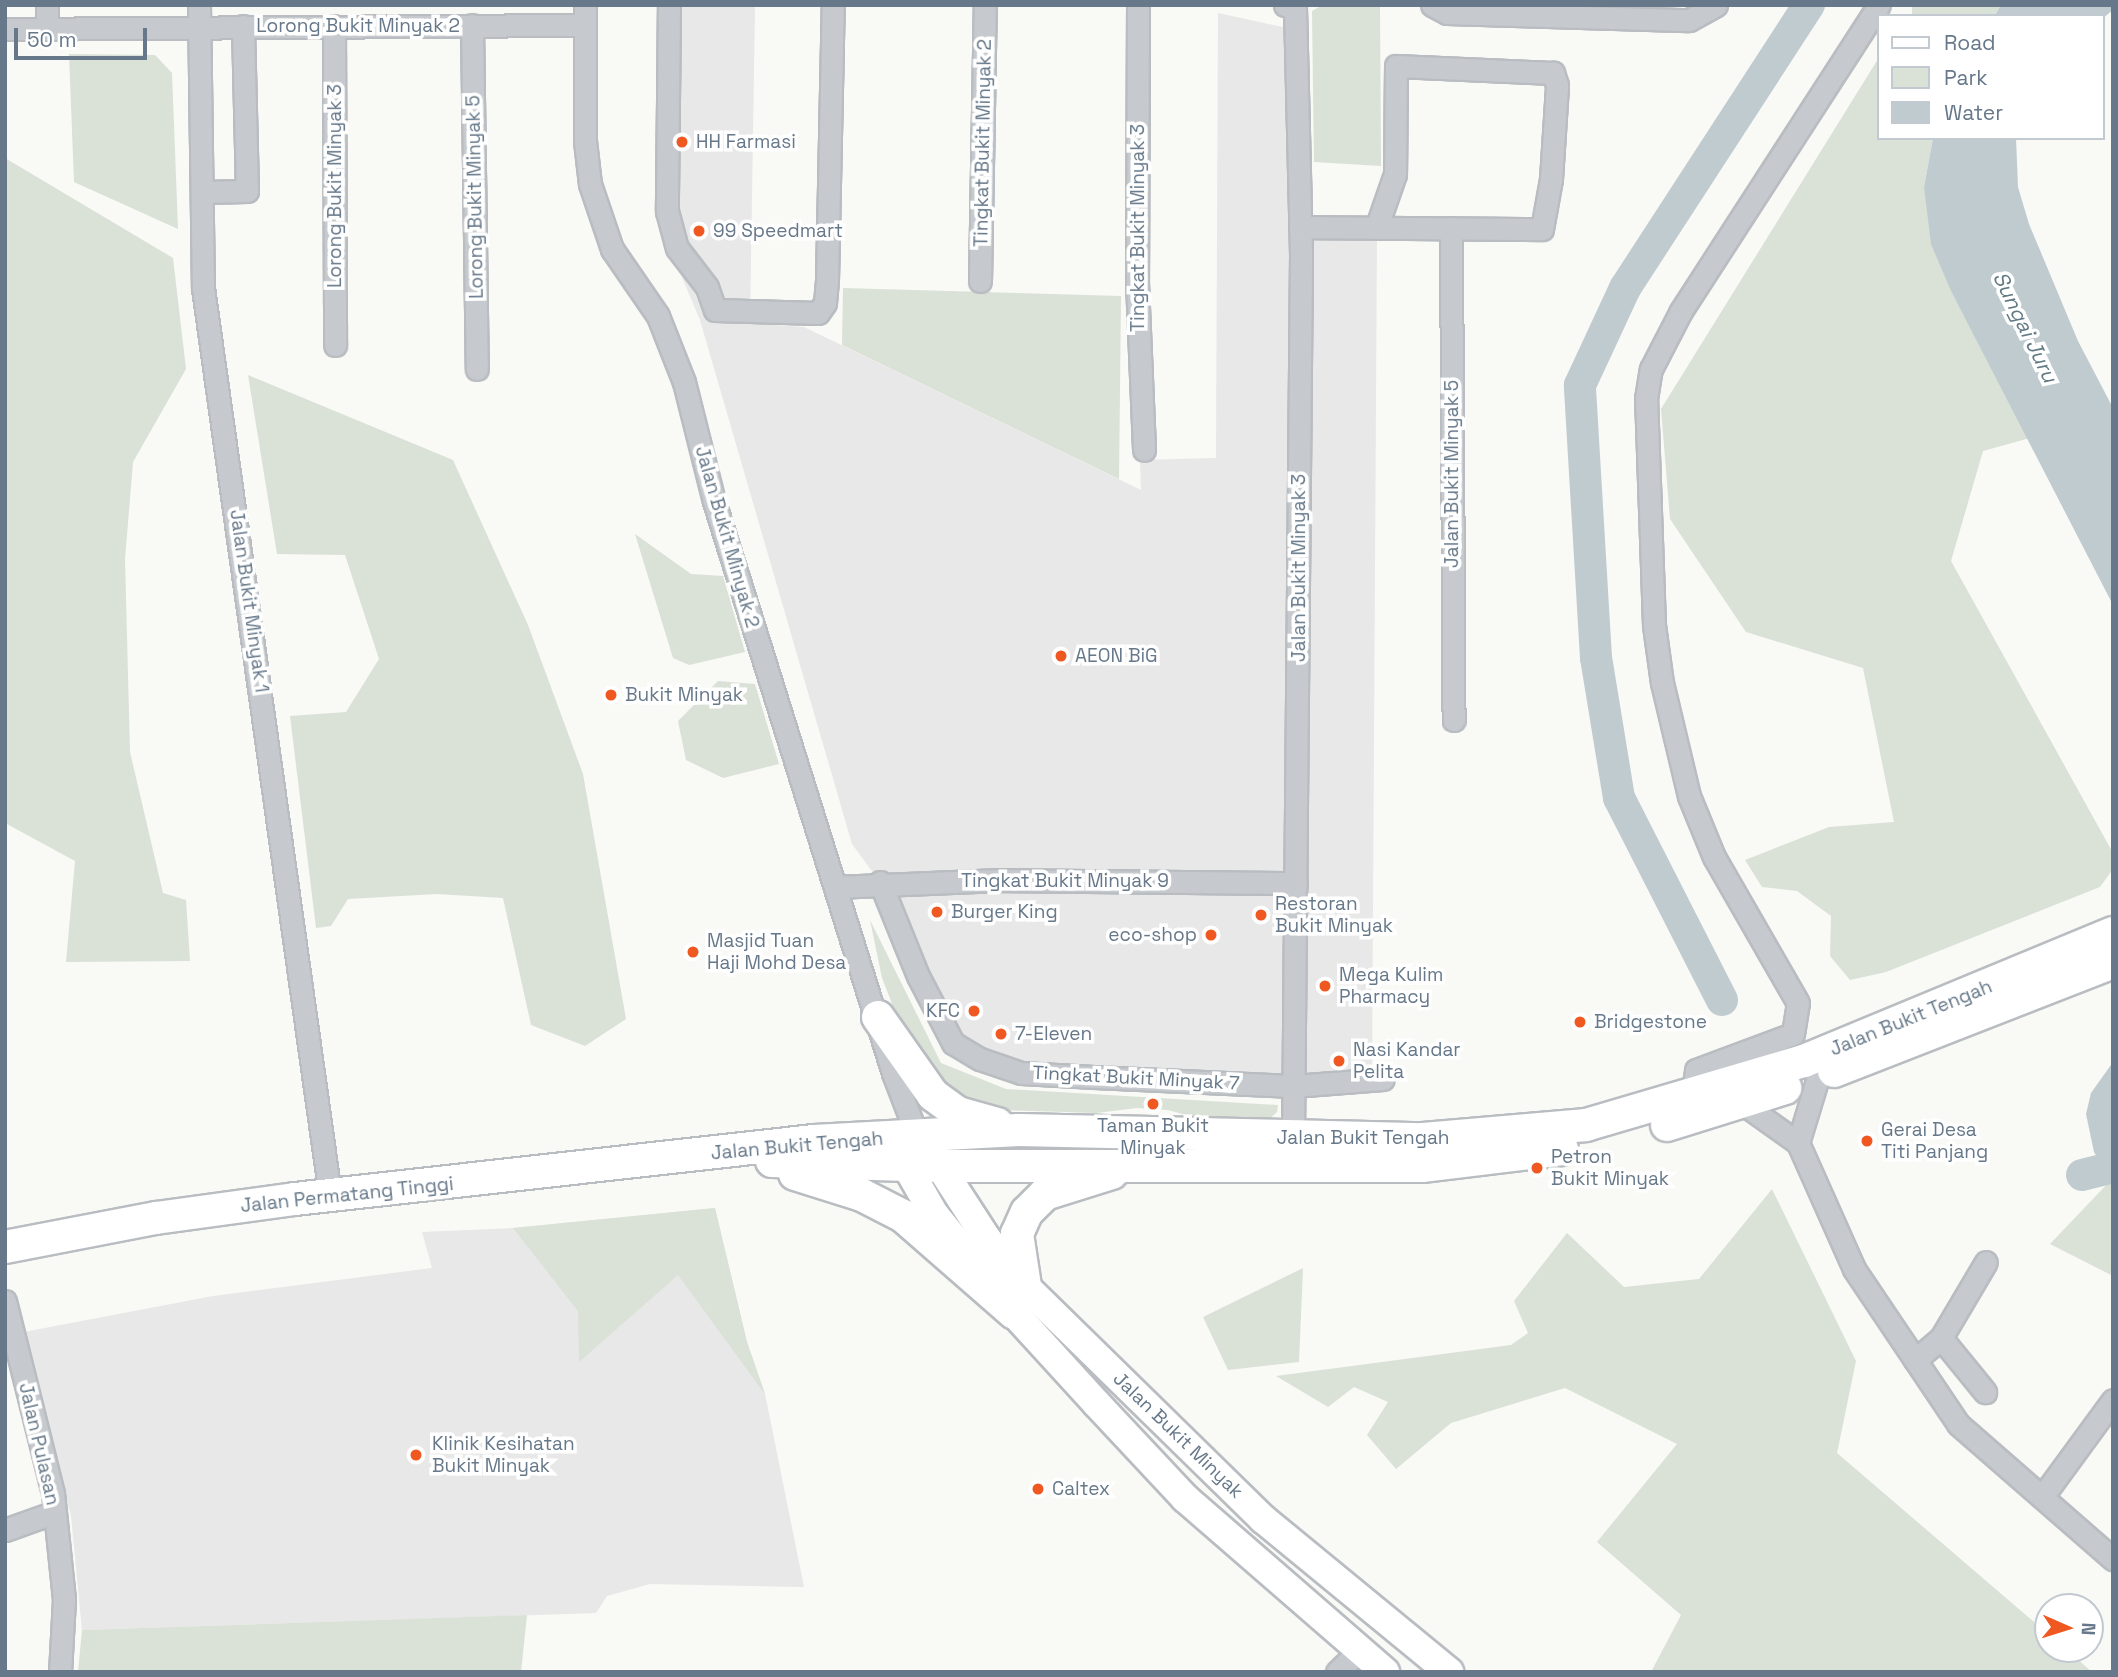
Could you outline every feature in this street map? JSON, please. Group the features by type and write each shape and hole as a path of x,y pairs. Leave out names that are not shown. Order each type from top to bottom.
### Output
{"highway":[{"name":"Jalan Bukit Tengah","path":"690,1155 814,1141 907,1147 1019,1130 1293,1139 1423,1139 1531,1133 1586,1125 1804,1061 1920,1016 2113,933"},
{"name":"Jalan Bukit Tengah","path":"907,1147 942,1166 1143,1163 1453,1164 1600,1144 1742,1103 1818,1077 2113,962"},
{"path":"878,1017 933,1094 958,1113 1019,1130"},
{"name":"Jalan Permatang Tinggi","path":"5,1247 156,1217 690,1155"},
{"path":"690,1155 790,1173 883,1205 904,1216 1019,1299"},
{"path":"1019,1299 1017,1234 1027,1212 1045,1194 1143,1163"}],"main road":[{"name":"Jalan Bukit Minyak","path":"907,1147 934,1213 1019,1299 1263,1519 1449,1672"},
{"name":"Jalan Bukit Minyak","path":"942,1166 987,1239 1019,1299 1185,1498 1385,1672"}],"street":[{"path":"47,5 48,28"},
{"path":"669,5 667,211 677,248 707,287 715,310 818,313 825,303 833,5"},
{"name":"Tingkat Bukit Minyak 2","path":"980,281 985,5"},
{"name":"Tingkat Bukit Minyak 3","path":"1138,5 1137,282 1144,450"},
{"path":"1432,5 1447,13 1536,9 1689,20 1716,5"},
{"path":"1699,1093 1694,1085 1696,1070 1793,1034 1798,1003 1714,857 1689,796 1662,683 1654,625 1646,399 1651,369 1681,311 1879,5"},
{"name":"Jalan Bukit Minyak 3","path":"1293,1139 1300,227 1294,6"},
{"name":"Lorong Bukit Minyak 2","path":"5,29 199,16 243,26 334,26 472,25 585,15"},
{"name":"Jalan Bukit Minyak 2","path":"585,15 590,184 612,248 658,316 684,382 714,501 878,1017 893,1073 907,1147"},
{"name":"Jalan Bukit Minyak 1","path":"199,16 203,288 330,1195"},
{"name":"Lorong Bukit Minyak 5","path":"472,25 477,369"},
{"path":"202,192 247,191 243,26"},
{"name":"Lorong Bukit Minyak 3","path":"334,26 335,345"},
{"path":"1300,227 1542,229 1551,179 1556,85 1553,73 1396,66 1395,174 1377,226"},
{"name":"Jalan Bukit Minyak 5","path":"1451,228 1454,720"},
{"name":"Tingkat Bukit Minyak 9","path":"835,887 880,882 1296,883"},
{"name":"Tingkat Bukit Minyak 7","path":"880,882 918,976 953,1043 980,1059 1021,1073 1293,1086 1383,1079"},
{"path":"1798,1143 1818,1077"},
{"path":"1742,1103 1798,1143 1854,1269 1958,1424 2113,1559"},
{"path":"1915,1360 1941,1338 1986,1262"},
{"name":"Jalan Pulasan","path":"6,1309 55,1512 64,1599 60,1672"},
{"path":"1941,1338 1985,1392"},
{"path":"2042,1497 2113,1400"},
{"path":"5,1530 55,1512"},
{"path":"1337,1672 1360,1650"}],"shaded area":[{"path":"656,5 755,5 750,323 804,327 1141,490 1140,460 1216,458 1218,13 1296,30 1300,226 1377,226 1372,1079 1021,1073 953,1043 880,882 852,844 700,320 658,220"},
{"name":"Klinik Kesihatan Bukit Minyak","path":"715,1208 747,1342 765,1394 804,1587 650,1584 607,1596 596,1613 82,1630 71,1516 24,1332 213,1296 432,1268 422,1232 513,1228"}],"green space":[{"path":"1323,5 1380,5 1381,166 1314,162 1312,11"},
{"path":"1912,5 2001,5 2001,14 1912,14"},
{"path":"69,54 155,55 172,73 178,229 74,182"},
{"path":"1876,62 1876,140 1933,140 1924,187 1951,291 2030,438 1983,451 1951,561 2113,853 2113,869 2100,887 1886,972 1850,980 1830,956 1831,916 1797,891 1762,887 1745,860 1829,827 1894,822 1863,668 1746,632 1670,519 1661,409"},
{"path":"5,158 173,258 186,369 133,462 125,559 130,752 163,893 186,900 190,961 66,962 75,861 5,823"},
{"path":"843,288 1121,296 1119,479 842,345"},
{"path":"248,375 453,460 528,625 583,774 626,1019 585,1046 531,1025 503,898 437,894 348,899 331,926 316,928 290,716 346,712 379,659 345,555 277,554"},
{"path":"635,534 691,574 723,576 745,652 689,665 673,658"},
{"path":"718,681 755,684 779,764 723,778 686,760 678,721"},
{"path":"870,920 941,1063 1006,1089 1278,1105 1277,1112 1269,1119 1204,1120 1168,1110 1137,1108 1096,1113 964,1109 909,1047 882,978"},
{"path":"2110,1181 2113,1184 2113,1276 2050,1244"},
{"path":"1772,1189 1856,1361 1837,1453 2034,1622 2034,1663 2082,1663 2092,1672 1651,1672 1681,1615 1597,1542 1677,1444 1565,1388 1451,1423 1396,1469 1367,1435 1388,1402 1354,1387 1328,1407 1276,1376 1511,1345 1528,1333 1514,1301 1567,1233 1624,1287 1699,1279"},
{"path":"715,1208 747,1342 765,1394 678,1275 579,1362 578,1311 513,1228"},
{"path":"1303,1268 1299,1362 1228,1370 1203,1317"},
{"path":"527,1615 521,1672 78,1672 82,1630"}],"water":[{"path":"2001,5 2113,5 2113,10 2104,17 2104,14 1996,14"},
{"name":"Sungai Juru","path":"1933,140 2016,140 2018,187 2029,224 2078,341 2113,408 2113,605 1951,291 1931,244 1924,187"},
{"path":"2113,1062 2113,1184 2094,1152 2086,1114 2091,1093"}],"waterway":[{"path":"1722,1000 1619,798 1596,658 1580,385 1625,288 1809,5"},
{"path":"2082,1175 2113,1167"}],"place":[{"name":"HH Farmasi","path":"682,142"},
{"name":"99 Speedmart","path":"699,231"},
{"name":"AEON BiG","path":"1061,656"},
{"name":"Bukit Minyak","path":"611,695"},
{"name":"Burger King","path":"937,912"},
{"name":"Restoran Bukit Minyak","path":"1261,915"},
{"name":"eco-shop","path":"1211,935"},
{"name":"Masjid Tuan Haji Mohd Desa","path":"693,952"},
{"name":"Mega Kulim Pharmacy","path":"1325,986"},
{"name":"KFC","path":"974,1011"},
{"name":"Bridgestone","path":"1580,1022"},
{"name":"7-Eleven","path":"1001,1034"},
{"name":"Nasi Kandar Pelita","path":"1339,1061"},
{"name":"Taman Bukit Minyak","path":"1153,1104"},
{"name":"Gerai Desa Titi Panjang","path":"1867,1141"},
{"name":"Petron Bukit Minyak","path":"1537,1168"},
{"name":"Klinik Kesihatan Bukit Minyak","path":"416,1455"},
{"name":"Caltex","path":"1038,1489"}]}
